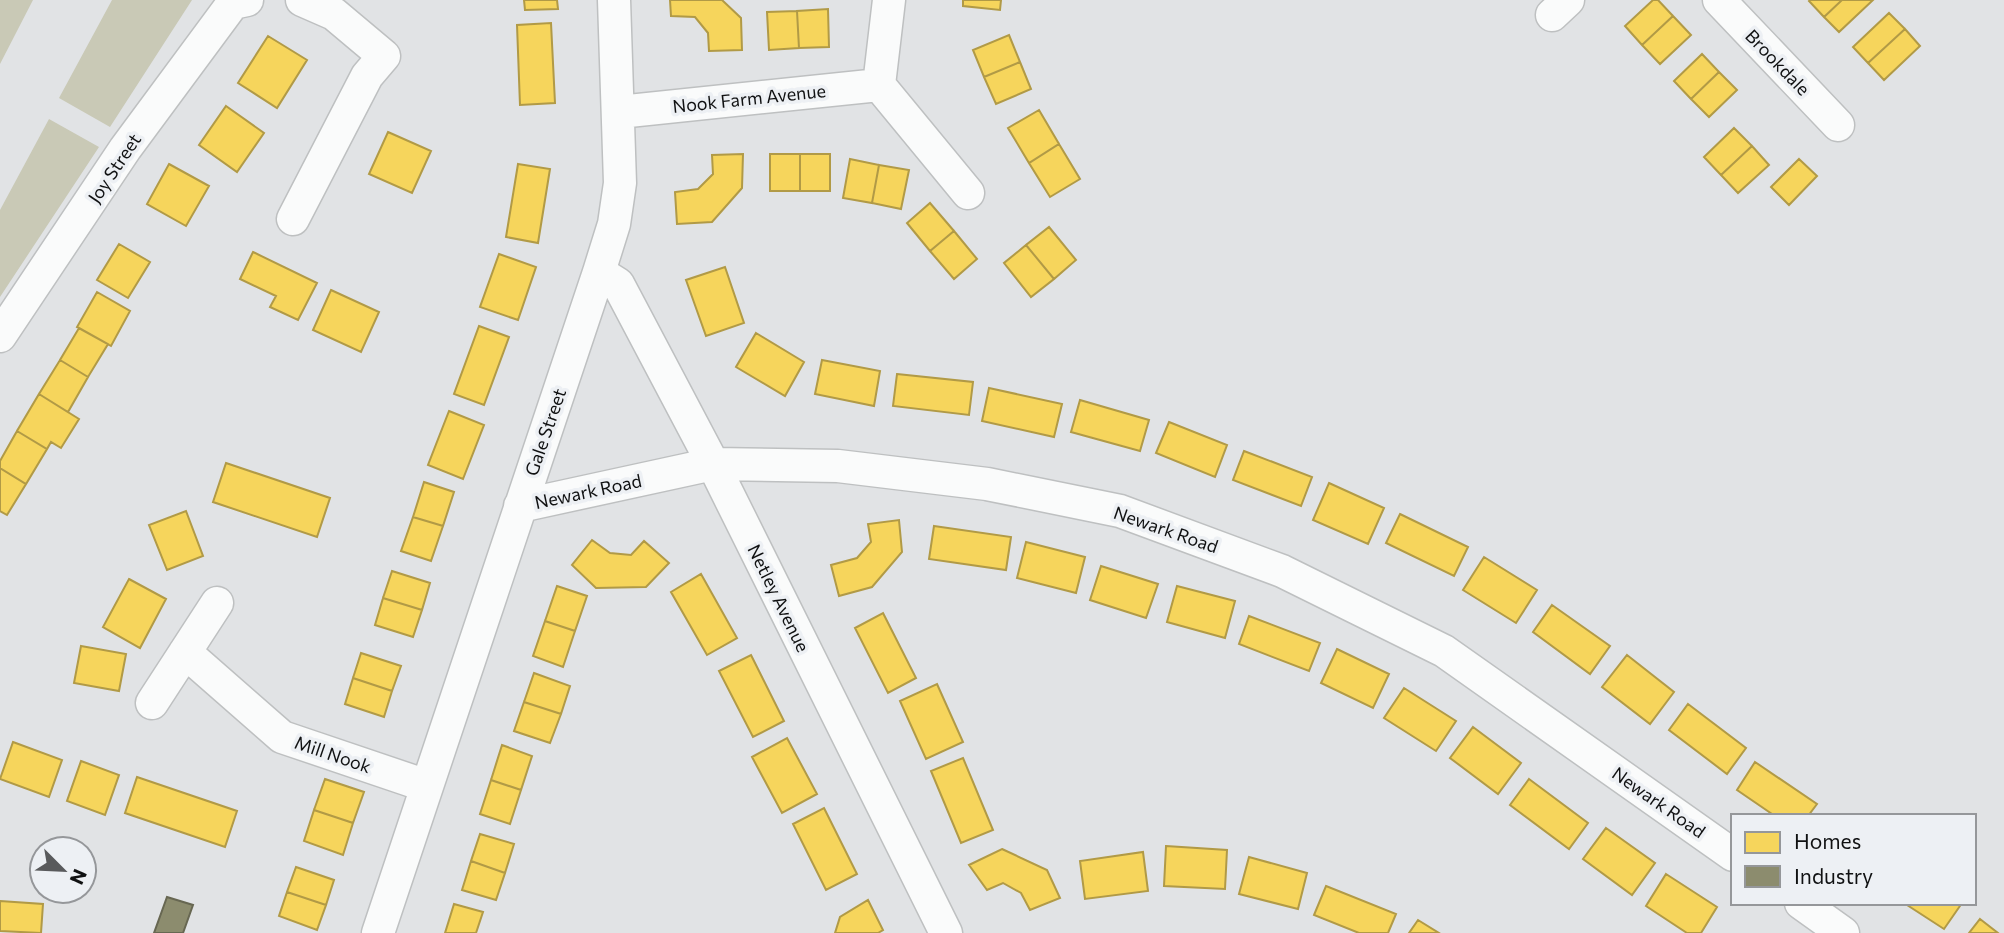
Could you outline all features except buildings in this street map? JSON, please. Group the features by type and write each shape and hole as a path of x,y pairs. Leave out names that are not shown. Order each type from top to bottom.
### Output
{"street":[{"path":"293,219 367,76 384,56 334,13 302,0"},
{"name":"Gale Street","path":"377,933 614,224 620,183 614,0"},
{"path":"889,0 879,85 968,193"},
{"name":"Brookdale","path":"1719,0 1838,125"},
{"name":"Joy Street","path":"0,336 125,149 240,1"},
{"name":"Nook Farm Avenue","path":"619,112 879,85"},
{"name":"Netley Avenue","path":"599,272 618,284 713,464 946,933"},
{"name":"Newark Road","path":"520,506 713,464 838,466 987,484 1120,511 1282,571 1444,651 1731,854"},
{"path":"152,703 217,603"},
{"name":"Mill Nook","path":"186,652 282,737 427,786"},
{"path":"1804,905 1840,932"}],"green space":[{"path":"0,0 33,0 0,64"},
{"path":"112,0 192,0 110,127 59,98"},
{"path":"49,119 99,147 0,297 0,210"}]}
